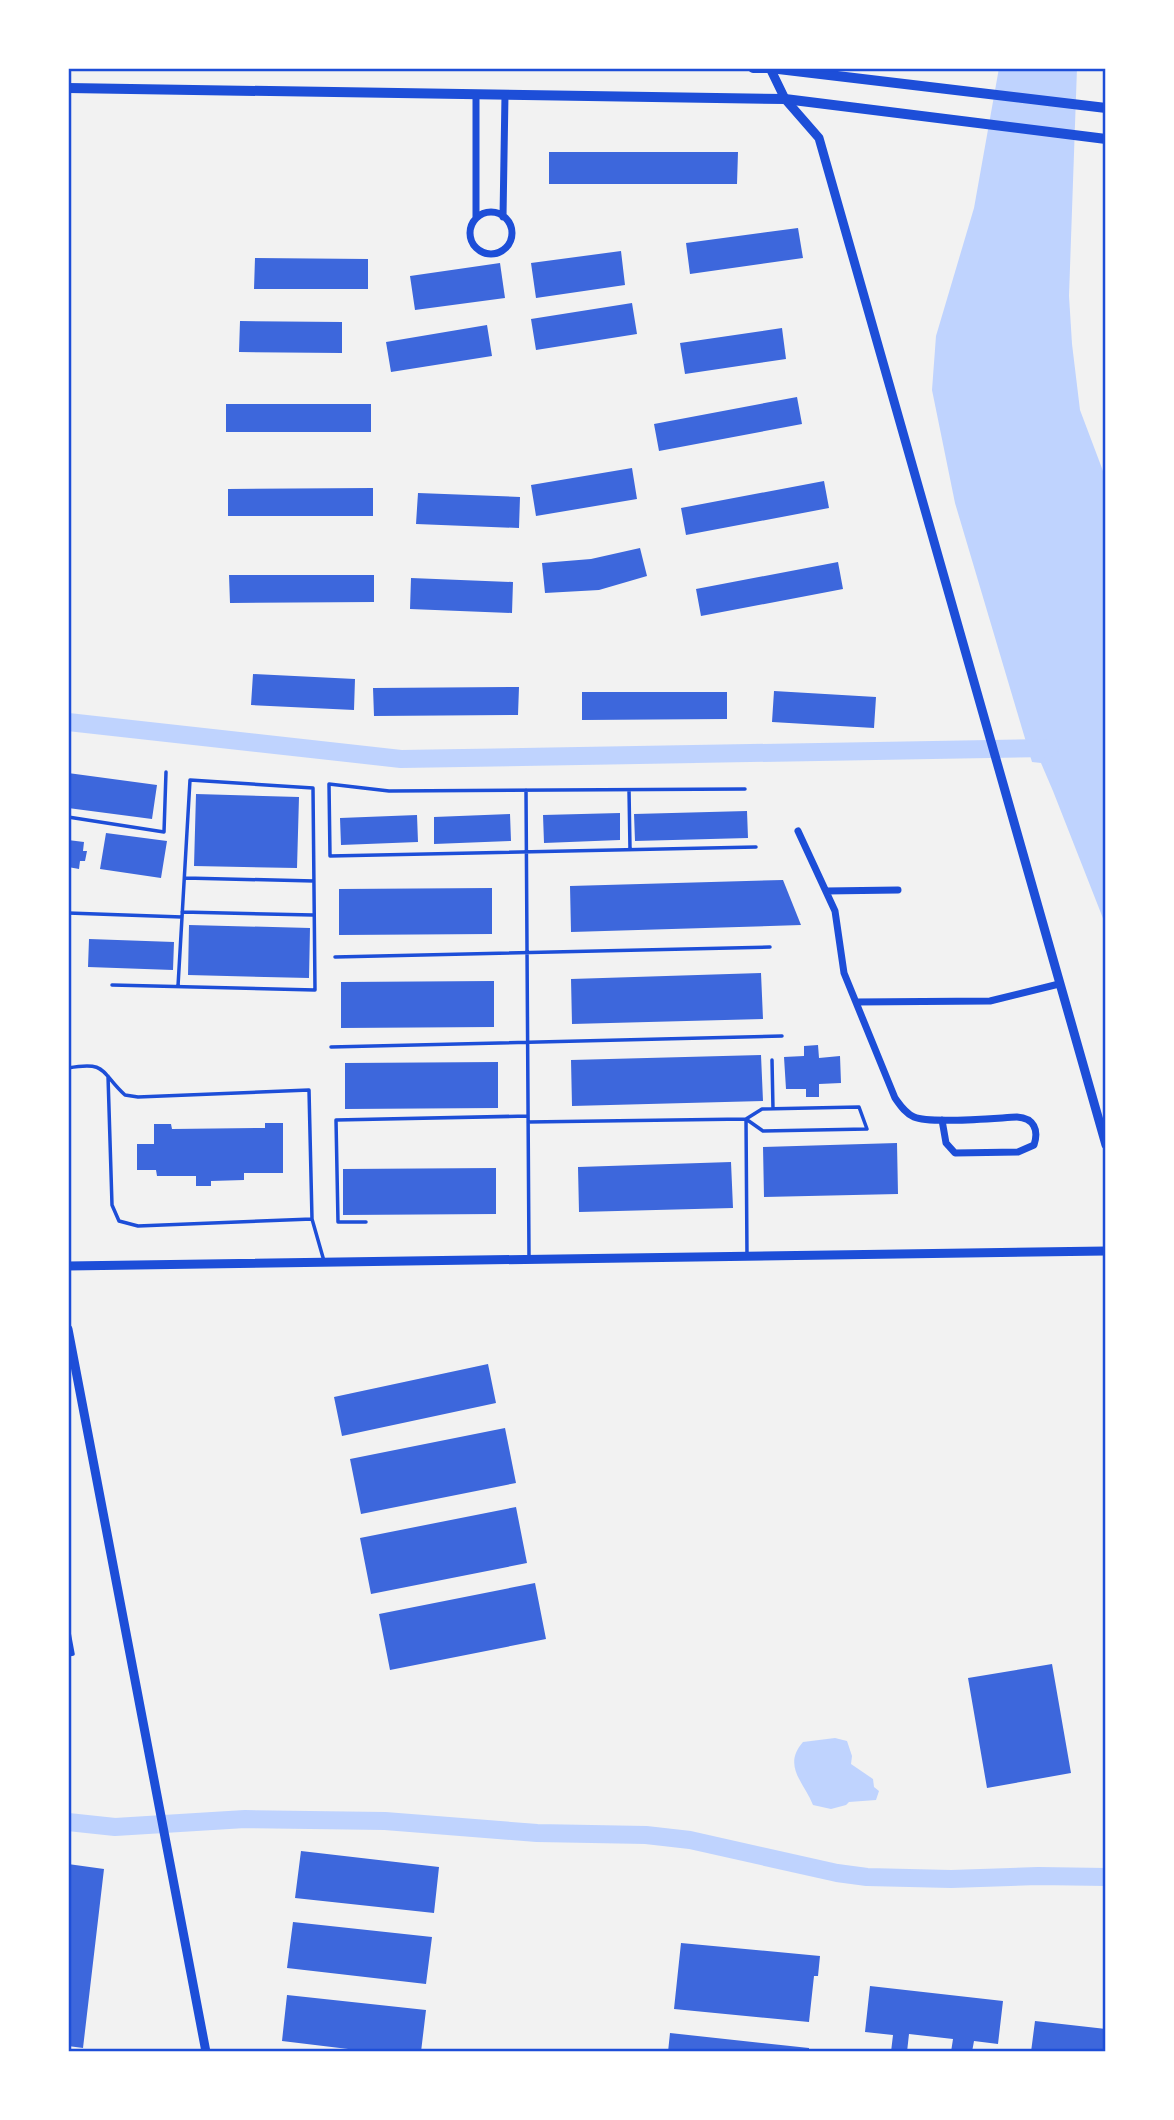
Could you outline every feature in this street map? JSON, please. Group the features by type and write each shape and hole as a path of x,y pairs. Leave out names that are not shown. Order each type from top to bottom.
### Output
{"main road":[{"path":"753,68 1106,108"},
{"path":"68,88 785,99 1106,139"}],"street":[{"path":"769,68 785,99 819,138 1106,1145"},
{"path":"476,94 476,218 470,231 473,245 492,254 505,248 511,236 511,228 503,217 505,95"},
{"path":"476,218 486,213 503,217"},
{"path":"798,831 835,911 844,973 895,1098 902,1109 914,1117 927,1120 1025,1118 1035,1127 1036,1139 1034,1145 1018,1152 955,1153 946,1143 942,1120"},
{"path":"825,891 898,890"},
{"path":"856,1002 990,1001 1059,984"},
{"path":"68,1266 1106,1251"},
{"path":"68,1329 206,2052"}],"lane":[{"path":"68,817 164,832 166,772"},
{"path":"112,985 315,990 313,788 190,780 178,986"},
{"path":"745,789 389,791 329,784 330,856 756,847"},
{"path":"526,790 529,1259"},
{"path":"629,790 629,849"},
{"path":"185,878 314,881"},
{"path":"68,913 314,915"},
{"path":"335,957 769,947"},
{"path":"331,1047 782,1036"},
{"path":"772,1060 774,1109"},
{"path":"68,1068 93,1065 104,1070 125,1095 138,1097 309,1090 312,1219 324,1263"},
{"path":"108,1075 112,1205 119,1221 138,1226 312,1219"},
{"path":"366,1222 338,1222 337,1120 746,1119 762,1109 859,1107 867,1129 763,1131 746,1119"},
{"path":"746,1119 747,1257"},
{"path":"68,1626 73,1654 68,1655"}],"water":[{"path":"999,68 1077,68 1069,296 1080,410 1106,479 1106,926 1041,763 1032,762 955,503 932,390 936,336 974,208"},
{"path":"835,1738 847,1741 852,1756 851,1764 873,1779 874,1787 879,1791 876,1800 849,1802 831,1809 813,1805 797,1774 794,1759 803,1742"}],"building":[{"path":"549,152 738,152 737,184 549,184"},
{"path":"798,228 803,258 690,274 686,243"},
{"path":"621,251 625,285 536,298 531,263"},
{"path":"255,258 368,259 368,289 254,289"},
{"path":"500,263 505,298 415,310 410,276"},
{"path":"632,303 637,334 536,350 531,319"},
{"path":"240,321 342,322 342,353 239,352"},
{"path":"487,325 492,356 391,372 386,342"},
{"path":"782,328 786,359 685,374 680,343"},
{"path":"797,397 802,424 659,451 654,424"},
{"path":"226,404 371,404 371,432 226,432"},
{"path":"632,468 637,499 536,516 531,485"},
{"path":"824,481 829,508 686,535 681,508"},
{"path":"373,488 373,516 228,516 228,489"},
{"path":"418,493 520,497 519,528 416,524"},
{"path":"640,548 647,576 599,590 545,593 542,563 591,559"},
{"path":"838,562 843,589 701,616 696,589"},
{"path":"229,575 374,575 374,602 230,603"},
{"path":"411,578 513,582 512,613 410,609"},
{"path":"253,674 355,679 354,710 251,705"},
{"path":"519,687 518,715 374,716 373,688"},
{"path":"774,691 876,697 874,728 772,722"},
{"path":"582,692 727,692 727,719 582,720"},
{"path":"68,773 157,785 152,819 68,808"},
{"path":"196,794 299,797 297,868 194,866"},
{"path":"747,811 748,838 635,841 634,814"},
{"path":"620,813 620,840 544,843 543,815"},
{"path":"510,814 511,841 434,844 434,817"},
{"path":"417,815 418,842 341,845 340,818"},
{"path":"106,833 167,841 161,878 100,869"},
{"path":"68,840 84,842 83,851 87,851 85,861 80,861 79,869 68,867"},
{"path":"783,880 801,925 571,932 570,886"},
{"path":"492,888 492,934 339,935 339,889"},
{"path":"189,925 310,928 309,978 188,975"},
{"path":"89,939 174,942 173,970 88,967"},
{"path":"761,973 763,1019 572,1024 571,979"},
{"path":"494,981 494,1027 341,1028 341,982"},
{"path":"818,1045 819,1058 840,1056 841,1083 819,1084 819,1097 806,1097 806,1089 786,1089 784,1057 804,1056 804,1046"},
{"path":"761,1055 763,1101 572,1106 571,1060"},
{"path":"498,1062 498,1108 345,1109 345,1063"},
{"path":"265,1123 283,1123 283,1173 244,1173 244,1180 211,1181 211,1186 196,1186 196,1176 157,1176 156,1170 137,1170 137,1144 154,1144 154,1124 171,1124 172,1129 265,1128"},
{"path":"897,1143 898,1194 764,1197 763,1147"},
{"path":"731,1162 733,1208 579,1212 578,1167"},
{"path":"496,1168 496,1214 343,1215 343,1169"},
{"path":"488,1364 496,1403 342,1436 334,1397"},
{"path":"505,1428 516,1483 361,1514 350,1459"},
{"path":"516,1507 527,1563 371,1594 360,1538"},
{"path":"535,1583 546,1639 390,1670 379,1614"},
{"path":"1052,1664 1071,1773 987,1788 968,1678"},
{"path":"301,1851 439,1867 434,1913 295,1898"},
{"path":"68,1864 104,1869 83,2048 68,2046"},
{"path":"293,1922 432,1937 426,1984 287,1968"},
{"path":"681,1943 820,1956 818,1976 814,1976 809,2022 674,2009"},
{"path":"870,1986 1003,2001 998,2044 974,2041 972,2052 951,2052 953,2039 909,2034 907,2052 891,2052 893,2035 865,2032"},
{"path":"287,1995 426,2010 421,2052 373,2052 282,2041"},
{"path":"1035,2021 1106,2029 1106,2052 1031,2052"},
{"path":"670,2033 809,2048 809,2052 668,2052"}],"waterway":[{"path":"68,722 401,759 1050,748"},
{"path":"68,1822 115,1827 245,1819 385,1821 537,1833 646,1835 690,1840 837,1873 867,1877 1106,1877"}]}
